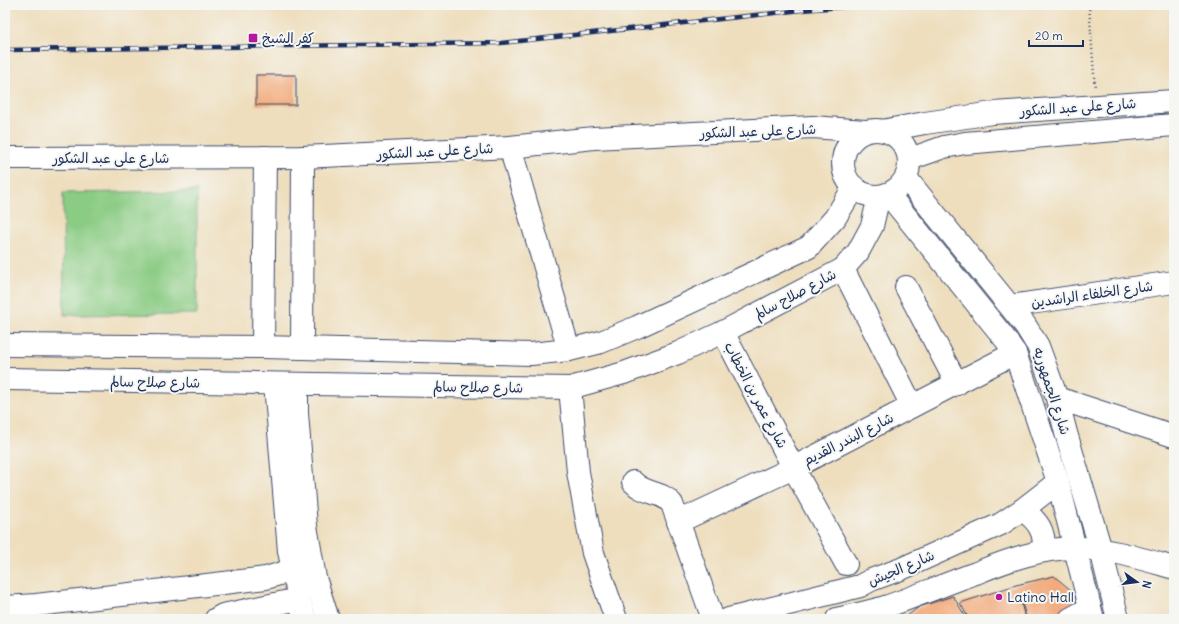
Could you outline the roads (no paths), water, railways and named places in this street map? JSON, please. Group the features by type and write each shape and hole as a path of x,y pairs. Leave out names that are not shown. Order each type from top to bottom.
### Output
{"street":[{"name":"شارع على عبد الشكور","path":"887,130 993,113 1174,100"},
{"name":"شارع على عبد الشكور","path":"908,168 944,147 965,143 1174,125"},
{"name":"شارع على عبد الشكور","path":"5,158 304,157 510,147 594,138 813,127 865,131"},
{"path":"877,129 887,130 896,135 908,150 908,168 898,188 883,195 870,196 854,187 848,180 844,171 843,161 845,152 849,143 857,135 865,131 877,129"},
{"path":"510,147 569,350"},
{"path":"263,347 264,157"},
{"path":"302,348 304,157"},
{"name":"شارع الجمهوريه","path":"908,168 1025,325 1038,346 1057,398 1101,550 1118,619"},
{"path":"5,346 263,347 531,354 569,350 601,342 637,327 809,247 835,218 854,187"},
{"name":"شارع الجمهوريه","path":"883,195 1006,340 1015,353 1058,482 1091,613"},
{"name":"شارع صلاح سالم","path":"5,379 570,388 624,373 678,353 723,332 843,269 858,252 872,226 883,195"},
{"path":"843,269 912,406"},
{"name":"شارع الخلفاء الراشدين","path":"1010,306 1174,282"},
{"path":"906,287 957,384"},
{"name":"شارع عمر بن الخطاب","path":"723,332 846,564"},
{"name":"شارع البندر القديم","path":"678,522 794,467 1015,353"},
{"path":"216,619 222,615 302,609 292,570 289,551 275,384"},
{"path":"297,384 297,413 306,526 315,578 328,619"},
{"path":"570,388 578,472 593,553 616,619"},
{"path":"1057,398 1174,436"},
{"path":"634,482 645,491 662,495 672,504 713,619"},
{"name":"شارع الجيش","path":"729,619 860,586 871,580 901,569 1000,524 1022,510 1058,482"},
{"path":"1022,510 1040,527 1043,535 1044,551"},
{"name":"شارع الجيش","path":"837,619 887,613 998,564 1036,552 1075,548 1101,550 1174,568"},
{"path":"5,607 36,605 259,579 292,570"},
{"path":"871,580 887,613"},
{"path":"1070,619 1091,613"}],"railway":[{"path":"5,50 501,43 802,10 868,5"}],"place":[{"name":"كفر الشيخ","path":"253,38"},
{"name":"Latino Hall","path":"999,597"}]}
